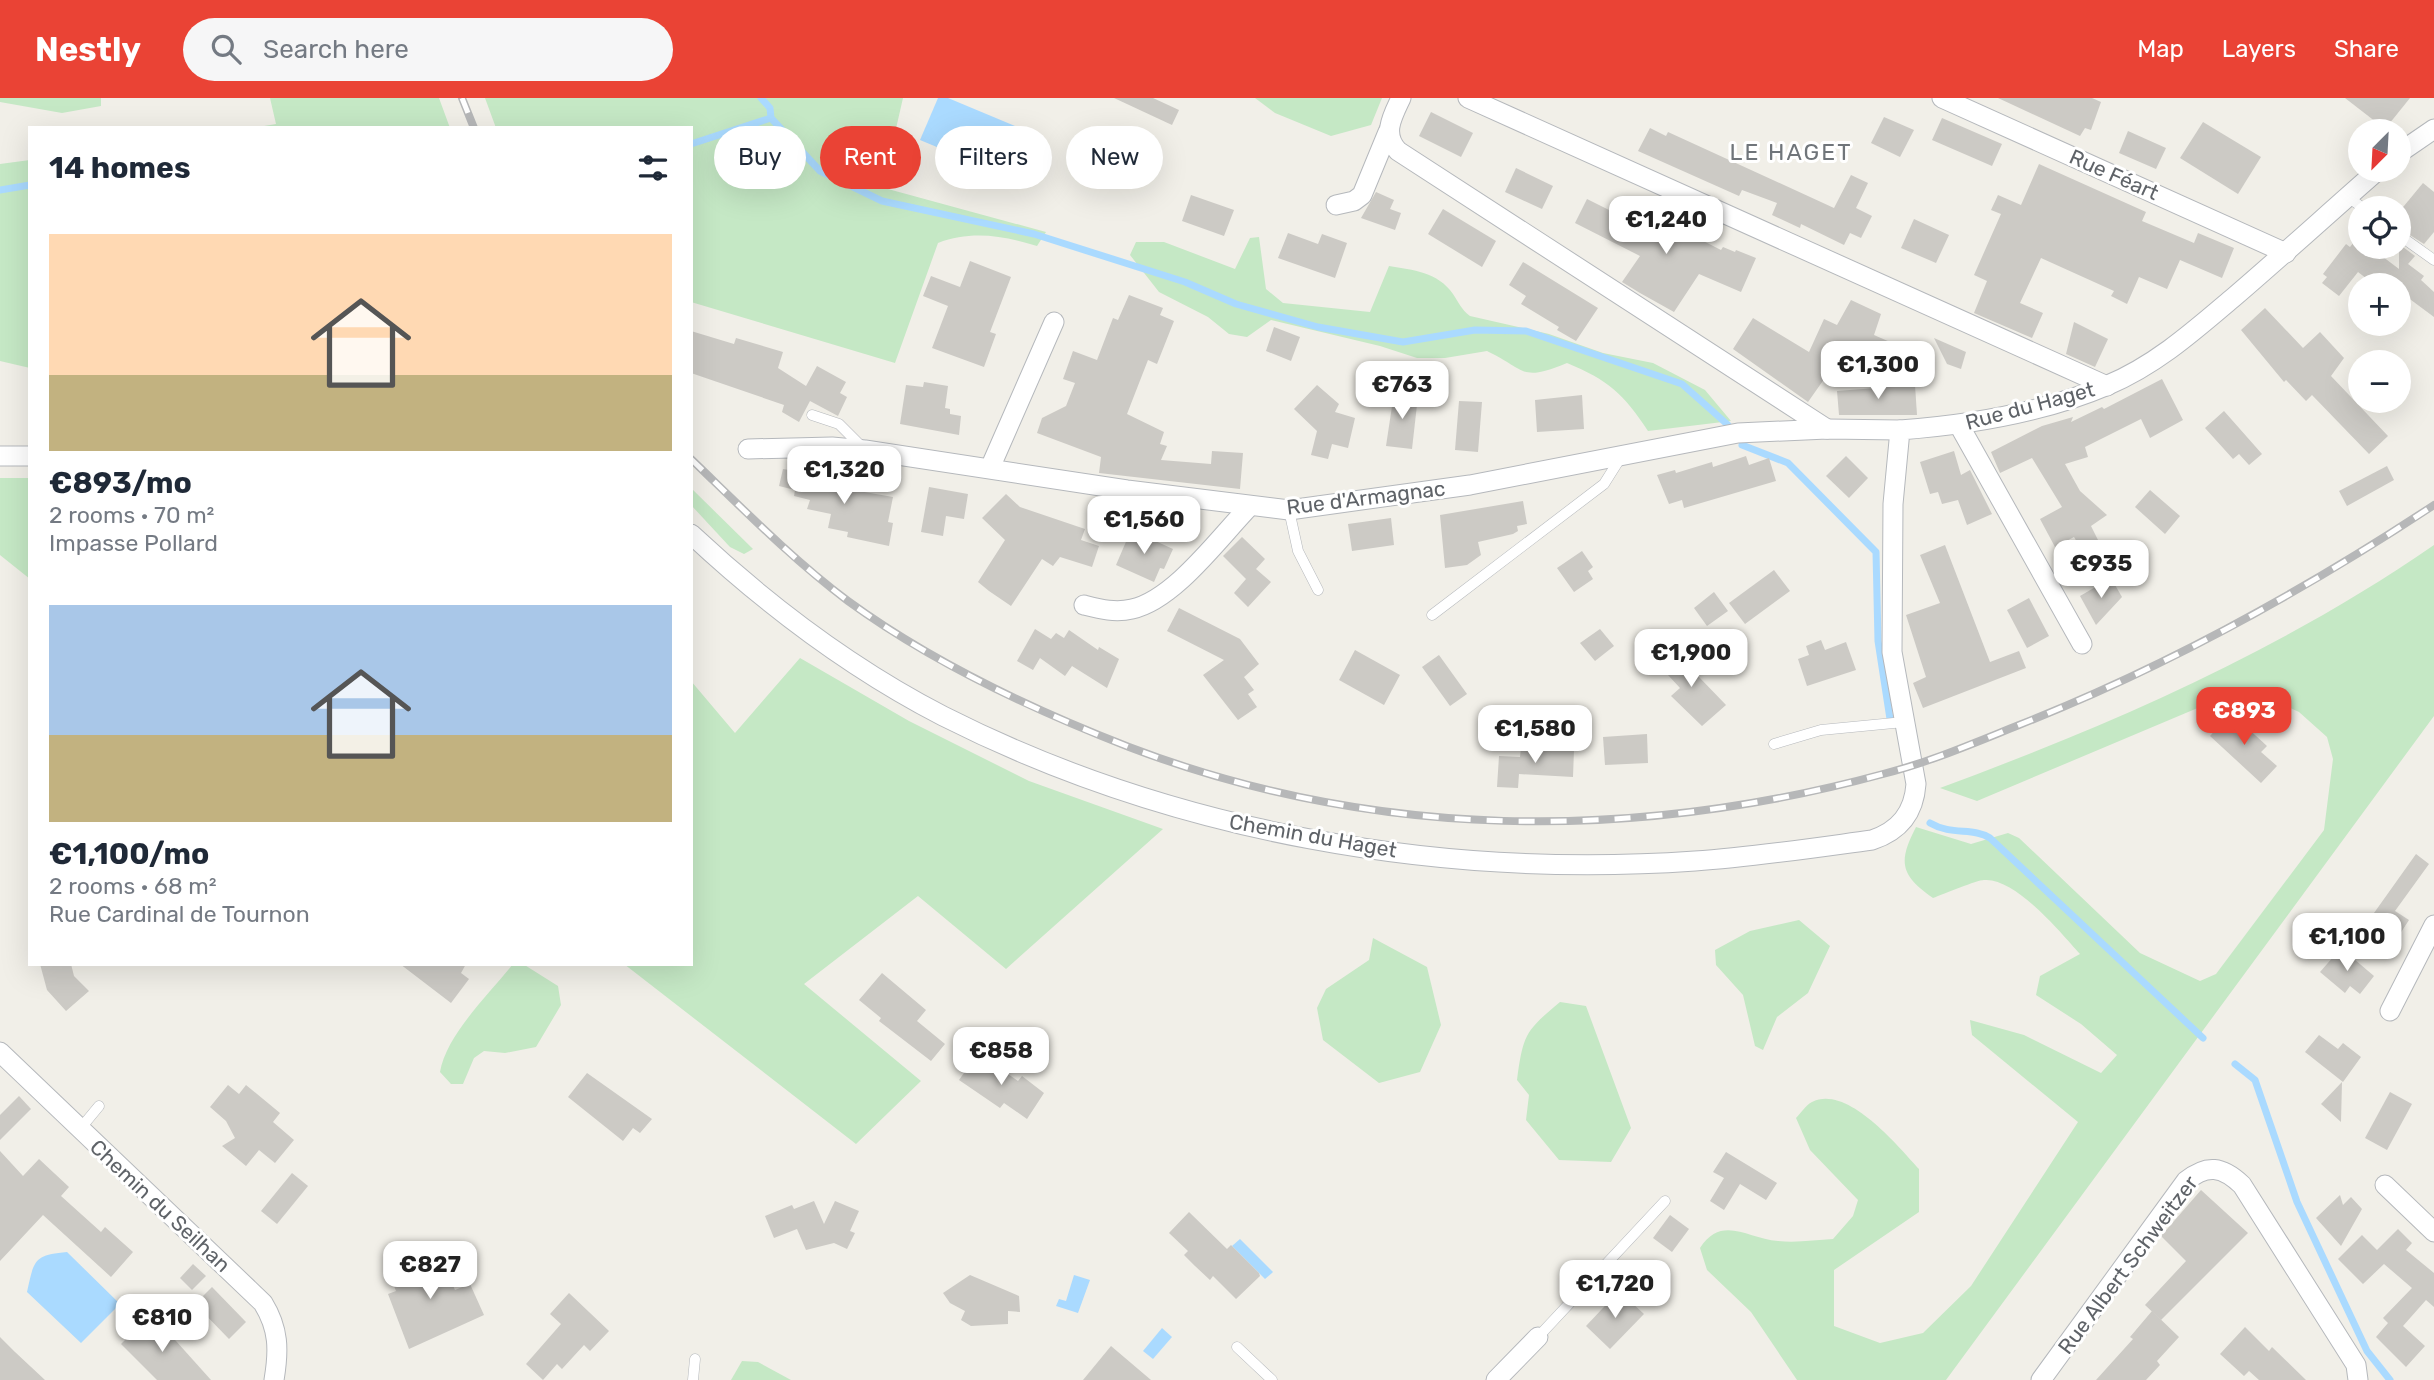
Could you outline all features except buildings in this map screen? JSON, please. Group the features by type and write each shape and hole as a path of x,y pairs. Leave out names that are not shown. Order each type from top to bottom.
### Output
{"street":[{"path":"1336,205 1354,201 1362,195 1401,98"},
{"path":"1468,98 2107,386"},
{"name":"Rue Féart","path":"1942,98 2286,253"},
{"path":"2412,144 2434,129"},
{"path":"1388,132 1389,139 1398,151 1827,429"},
{"name":"Rue du Haget","path":"1900,430 1959,425 2107,386 2181,341 2286,253 2348,208"},
{"path":"990,468 1054,322"},
{"path":"1959,425 2082,644"},
{"name":"Rue d'Armagnac","path":"748,449 832,447 865,450 1249,507 1289,510 1471,485 1738,433 1827,429 1900,430"},
{"path":"1900,430 1893,504 1891,600 1892,652 1904,722"},
{"path":"0,456 28,456"},
{"path":"1084,605 1113,611 1147,604 1167,592 1249,507"},
{"name":"Chemin du Haget","path":"693,536 757,594 810,635 942,715 1103,783 1206,816 1303,837 1405,852 1580,864 1694,861 1872,840 1896,830 1915,797 1916,784 1904,722"},
{"path":"2390,1011 2434,925"},
{"name":"Chemin du Seilhan","path":"0,1052 263,1303 274,1322 279,1344 274,1380"},
{"name":"Rue Albert Schweitzer","path":"2041,1380 2186,1181 2199,1170 2214,1168 2228,1171 2242,1185 2356,1365 2358,1380"},
{"path":"2385,1185 2434,1232"},
{"path":"1496,1380 1538,1337"}],"lane":[{"path":"2411,244 2434,260"},
{"path":"812,415 839,424 865,450"},
{"path":"1432,615 1604,484 1622,456"},
{"path":"1289,510 1298,551 1318,590"},
{"path":"1774,744 1821,730 1904,722"},
{"path":"80,1129 99,1106"},
{"path":"1538,1337 1665,1200"},
{"path":"1237,1347 1272,1380"},
{"path":"693,1380 695,1359"}],"green space":[{"path":"0,98 101,98 101,106 62,113 0,102"},
{"path":"270,98 439,98 449,126 264,126 276,124"},
{"path":"485,98 903,98 897,126 820,126 820,189 888,189 1046,232 1037,246 988,236 963,237 938,243 895,363 693,303 693,126 495,126"},
{"path":"1255,98 1382,98 1371,125 1331,136 1275,113"},
{"path":"28,160 28,368 0,361 0,164"},
{"path":"1259,237 1266,289 1283,303 1370,312 1389,266 1416,271 1440,281 1470,316 1549,334 1603,353 1653,363 1705,390 1731,421 1648,431 1631,407 1614,390 1594,376 1567,363 1532,373 1518,369 1487,351 1445,358 1417,358 1380,346 1271,320 1247,337 1229,334 1208,317 1159,292 1130,255 1136,242 1164,242 1235,269 1250,238"},
{"path":"0,478 28,478 28,577 0,555"},
{"path":"693,490 753,549 744,554 730,547 693,507"},
{"path":"2434,545 2434,716 1946,1380 1797,1380 1751,1312 1707,1270 1700,1248 1708,1238 1726,1230 1778,1241 1833,1239 1853,1216 1858,1200 1810,1150 1796,1118 1806,1107 1812,1102 1826,1099 1856,1109 1885,1133 1919,1169 1919,1212 1834,1270 1834,1326 1880,1343 1923,1333 1971,1286 2078,1122 1972,1035 1970,1020 2024,1035 2101,1073 2117,1055 2081,1024 2036,995 2040,976 2080,954 2036,908 2009,887 1996,881 1980,881 1933,898 1922,890 1908,875 1905,867 1906,850 1916,827 1971,844 2008,833 2019,838 2140,953 2200,981 2216,974 2324,830 2333,759 2327,737 2299,712 2251,690 2238,691 1977,801 1940,788 2069,738 2195,682 2317,618"},
{"path":"800,658 909,721 1029,781 1163,829 1006,969 918,896 804,984 921,1081 856,1144 627,966 693,966 693,683 735,733"},
{"path":"1799,920 1830,946 1808,993 1777,1017 1763,1050 1755,1046 1743,995 1716,965 1715,950 1750,931"},
{"path":"1373,938 1427,967 1441,1025 1420,1072 1379,1083 1323,1040 1317,1008 1326,989 1369,960"},
{"path":"511,966 526,966 558,986 561,1005 536,1047 505,1053 484,1051 474,1058 463,1084 451,1084 440,1072 451,1044 470,1015"},
{"path":"1560,1002 1586,1006 1631,1128 1611,1162 1559,1160 1526,1120 1529,1095 1517,1080 1521,1053 1528,1035 1539,1020"},
{"path":"742,1361 758,1362 791,1380 731,1380"}],"water":[{"path":"938,98 948,98 1015,126 935,126 935,146 921,140"},
{"path":"1240,1239 1273,1272 1265,1279 1232,1246"},
{"path":"67,1252 120,1304 81,1343 27,1292 31,1273 41,1258"},
{"path":"1074,1275 1090,1280 1078,1313 1056,1306 1059,1299 1066,1301"},
{"path":"1162,1328 1172,1337 1153,1359 1143,1351"}],"waterway":[{"path":"761,98 770,108 771,118 820,171 882,201 1034,234 1185,282 1236,304 1318,327 1403,342 1475,330 1526,331 1682,384 1728,425"},
{"path":"693,143 771,118"},
{"path":"0,190 28,185"},
{"path":"1742,445 1788,463 1876,552 1878,641 1890,719"},
{"path":"1930,823 1990,838 2203,1038"},
{"path":"2235,1064 2255,1080 2297,1202 2367,1351 2390,1380"}],"railway":[{"path":"462,98 473,126"},
{"path":"693,461 787,551 880,624 948,664 1056,717 1129,747 1221,778 1314,800 1409,814 1503,821 1598,820 1694,812 1789,796 1918,764 2074,702 2180,653 2283,598 2434,505"}],"district":[{"name":"LE HAGET","path":"1791,152"}]}
